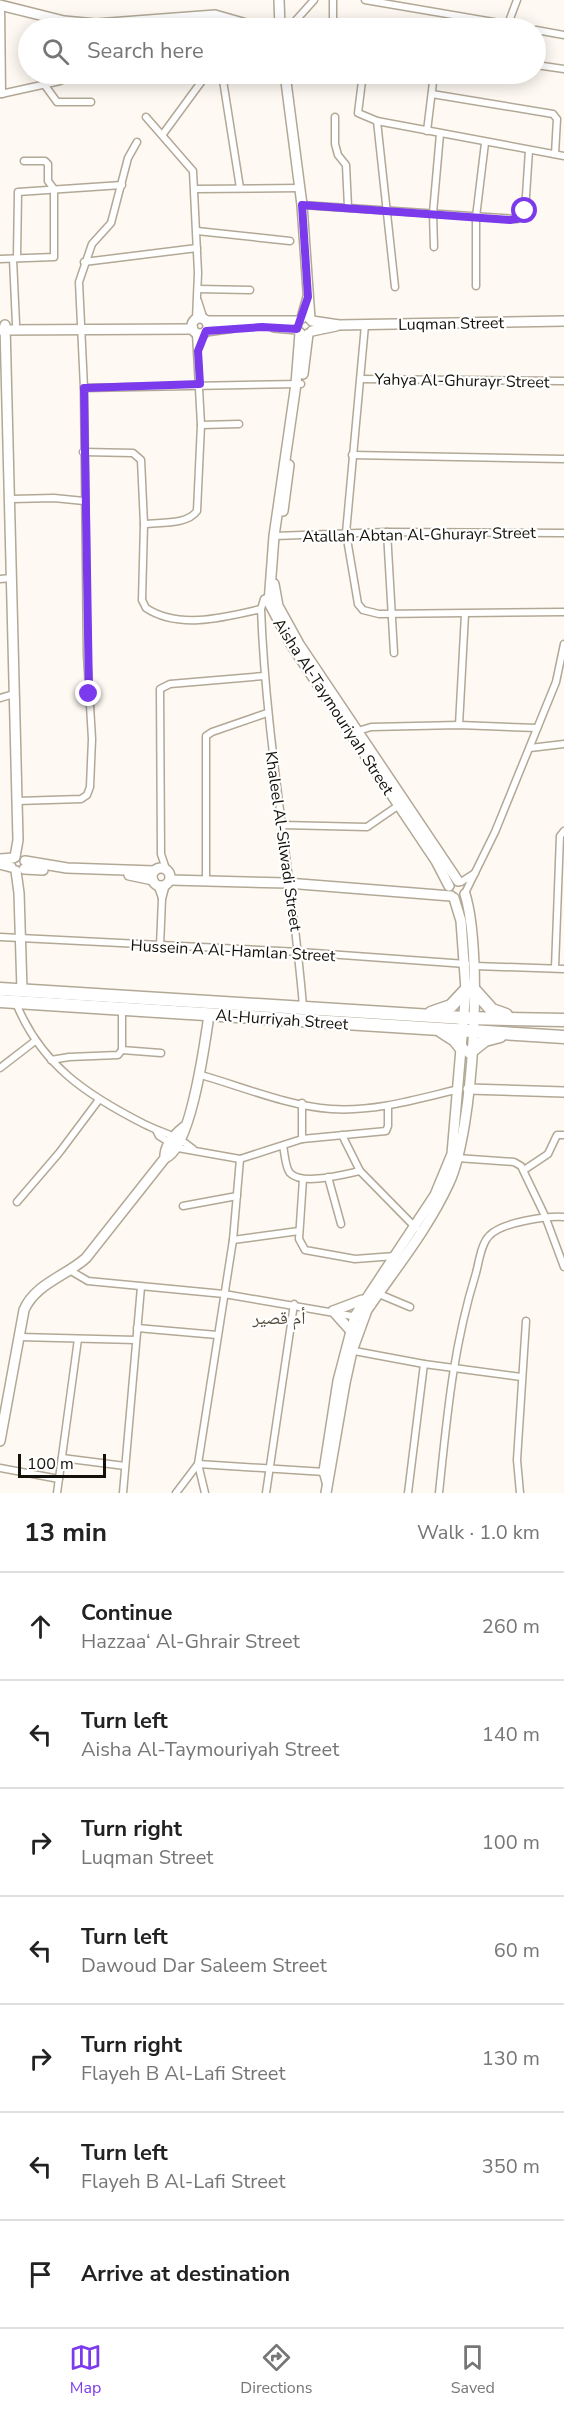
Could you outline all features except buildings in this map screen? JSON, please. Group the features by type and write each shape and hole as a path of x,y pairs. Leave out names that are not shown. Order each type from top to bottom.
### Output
{"highway":[{"name":"Al-Hurriyah Street","path":"0,988 423,1015 508,1034 564,1037"},
{"path":"423,1015 451,1006 471,991 492,1010 516,1018"},
{"name":"Al-Hurriyah Street","path":"0,1001 438,1029 516,1018 564,1020"},
{"path":"438,1029 450,1035 466,1051 485,1040 508,1034"}],"street":[{"path":"279,0 280,18"},
{"path":"297,18 314,0"},
{"path":"333,0 333,18"},
{"path":"365,0 472,18"},
{"path":"510,18 517,0"},
{"path":"44,18 1,5 1,94 44,84 57,102 91,102"},
{"path":"182,18 215,15 225,18"},
{"path":"546,32 564,35"},
{"path":"546,66 564,69"},
{"path":"163,134 200,84"},
{"path":"224,84 240,188"},
{"name":"Aisha Al-Taymouriyah Street","path":"286,84 302,205 308,297 299,384 277,536 271,595 274,614 292,646 457,890"},
{"path":"362,84 358,113 376,121 484,143 564,156"},
{"path":"427,131 433,84"},
{"path":"432,94 553,114 557,119 555,154"},
{"path":"144,524 190,518 197,511 201,425 195,189 191,167 146,117"},
{"path":"335,117 335,144 338,155 346,165 348,207"},
{"path":"376,121 384,209 395,287"},
{"path":"434,247 433,213 440,134"},
{"path":"17,801 81,799 89,792 92,739 87,655 84,388 79,282 84,262 93,244 111,223 128,158 137,142"},
{"path":"476,286 476,217 484,143"},
{"path":"302,205 384,209 510,220 523,215 529,150"},
{"path":"0,259 54,258 54,189 48,181 48,164 45,161 24,161"},
{"path":"21,990 12,499 5,416 9,367 8,327 15,259 18,193 122,185"},
{"path":"195,189 300,188"},
{"path":"196,231 290,241"},
{"path":"84,262 197,248"},
{"path":"198,289 250,290"},
{"name":"Luqman Street","path":"8,327 244,327 564,321"},
{"path":"365,325 346,533 358,604 370,613 391,614 564,612"},
{"name":"Yahya Al-Ghurayr Street","path":"361,379 564,381"},
{"path":"84,388 200,384 299,384"},
{"path":"201,425 239,424"},
{"path":"83,452 133,453 140,456 144,524 142,600 146,608 184,619 213,620 261,609 264,599 271,595"},
{"path":"352,455 564,459"},
{"path":"12,499 54,498 84,501"},
{"path":"387,532 394,653"},
{"name":"Atallah Abtan Al-Ghurayr Street","path":"277,536 387,532 564,533"},
{"path":"0,579 12,578"},
{"name":"Aisha Al-Taymouriyah Street","path":"271,595 299,644 358,731 457,890"},
{"name":"Khaleel Al-Silwadi Street","path":"261,609 267,713 282,825 287,883 300,952 303,1006"},
{"path":"459,725 465,614"},
{"path":"0,864 415,893 457,890 475,873 537,728 560,682 564,644"},
{"path":"160,946 162,899 160,689 170,684 264,676"},
{"path":"0,698 14,694"},
{"path":"210,879 206,736 267,713"},
{"path":"358,731 371,727 459,725 537,728"},
{"path":"530,748 564,744"},
{"path":"282,825 367,827 399,805"},
{"path":"555,968 561,890 560,837 564,831"},
{"path":"0,859 19,864"},
{"path":"349,1350 350,1330 379,1294 399,1257 448,1184 455,1156 471,991 472,923 457,890"},
{"name":"Hussein A Al-Hamlan Street","path":"0,937 300,952 471,965 564,969"},
{"path":"15,1002 35,1041 51,1060 98,1101 193,1149 240,1158 302,1139 386,1131 388,1106"},
{"path":"51,1060 118,1055 122,1050 122,1009"},
{"path":"0,1441 24,1310 30,1297 71,1271 86,1258 176,1141 184,1127 201,1075 209,1015"},
{"path":"0,1068 35,1041"},
{"path":"122,1050 160,1053"},
{"path":"201,1075 302,1104 334,1109 388,1106 463,1089 564,1092"},
{"path":"17,1202 59,1153 98,1101"},
{"path":"302,1104 302,1139"},
{"path":"342,1135 360,1171 418,1229"},
{"path":"524,1170 548,1154 557,1135 564,1135"},
{"path":"283,1146 291,1174 303,1179 360,1171"},
{"path":"455,1156 514,1162 524,1170 545,1216 564,1268"},
{"path":"205,1493 198,1464 232,1240 240,1158"},
{"path":"328,1177 341,1224"},
{"path":"303,1179 299,1231 301,1244 308,1252 355,1259 399,1257"},
{"path":"183,1206 237,1196"},
{"path":"439,1493 452,1368 466,1303 486,1239 494,1231 545,1216 564,1217"},
{"path":"232,1240 299,1231"},
{"path":"326,1493 327,1472 349,1350 363,1300 399,1257"},
{"path":"71,1271 84,1281 224,1294 294,1304 359,1317"},
{"path":"123,1493 141,1287"},
{"path":"379,1294 410,1307"},
{"path":"333,1311 363,1300"},
{"path":"266,1493 294,1304"},
{"path":"333,1311 350,1330"},
{"path":"520,1493 517,1460 526,1321"},
{"path":"137,1328 217,1335"},
{"path":"19,1337 136,1340"},
{"path":"57,1493 78,1339"},
{"path":"349,1350 424,1364 521,1377"},
{"path":"408,1493 424,1364"},
{"path":"62,1458 125,1466"},
{"path":"198,1464 327,1472"},
{"path":"176,1493 198,1464"},
{"path":"0,1468 58,1479"}],"district":[{"name":"أم قصير","path":"279,1318"}],"route":[{"path":"89,694 84,501 84,388 200,384 198,351 206,331 234,327 297,329 308,297 302,205 384,209 510,220 521,218 525,211"}]}
